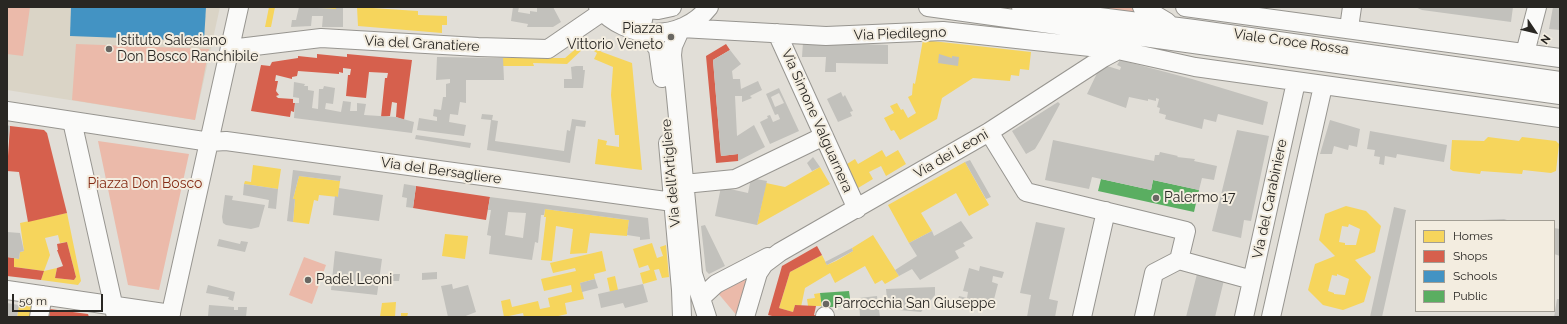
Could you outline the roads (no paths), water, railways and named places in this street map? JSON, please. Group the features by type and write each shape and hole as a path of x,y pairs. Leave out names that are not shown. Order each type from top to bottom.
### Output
{"street":[{"path":"7,290 43,295 114,311 170,316 239,7"},
{"path":"606,9 643,20 645,10 658,10 672,7"},
{"path":"606,9 623,27 646,33 671,32 681,28 705,12 709,7"},
{"name":"Viale Croce Rossa","path":"928,7 1116,42 1560,95"},
{"name":"Viale Croce Rossa","path":"1021,7 1056,9 1560,81"},
{"path":"1142,7 1175,26"},
{"name":"Viale Croce Rossa","path":"1185,7 1226,10 1560,58"},
{"path":"1349,28 1352,7"},
{"path":"1525,53 1537,7"},
{"name":"Via del Granatiere","path":"230,49 322,38 478,48 548,50 606,9"},
{"name":"Via Piedilegno","path":"681,28 826,36 943,31 1116,42"},
{"name":"Via dell'Artigliere","path":"681,28 672,46 672,55 693,274 702,297 707,317"},
{"name":"Via dell'Artigliere","path":"646,33 654,41 660,56 681,290 682,317"},
{"name":"Via Simone Valguarnera","path":"778,33 857,209"},
{"name":"Viale Croce Rossa","path":"1116,42 1181,64 1323,86 1560,118"},
{"name":"Via dei Leoni","path":"780,252 989,132 1103,58 1116,42"},
{"name":"Via del Carabiniere","path":"1244,317 1296,82"},
{"name":"Via del Carabiniere","path":"1271,317 1323,86"},
{"path":"7,111 210,142"},
{"path":"72,121 114,311"},
{"path":"989,132 1026,192 1186,231 1179,260"},
{"path":"684,184 735,179 824,136"},
{"name":"Via del Bersagliere","path":"210,142 226,141 673,202"},
{"path":"1082,317 1106,211"},
{"path":"702,297 716,284 780,252"},
{"path":"745,317 758,273 764,264 780,252"},
{"path":"1144,317 1154,273 1179,260 1252,280"},
{"path":"673,317 680,302 681,290"},
{"path":"40,317 43,295"},
{"name":"Via dell'Artigliere","path":"702,297 717,317"}],"place":[{"name":"Piazza Vittorio Veneto","path":"671,37"},
{"name":"Istituto Salesiano Don Bosco Ranchibile","path":"109,49"},
{"name":"Palermo 17","path":"1156,198"},
{"name":"Padel Leoni","path":"308,280"},
{"name":"Parrocchia San Giuseppe","path":"826,304"}],"park label":[{"name":"Piazza Don Bosco","path":"145,184"}]}
